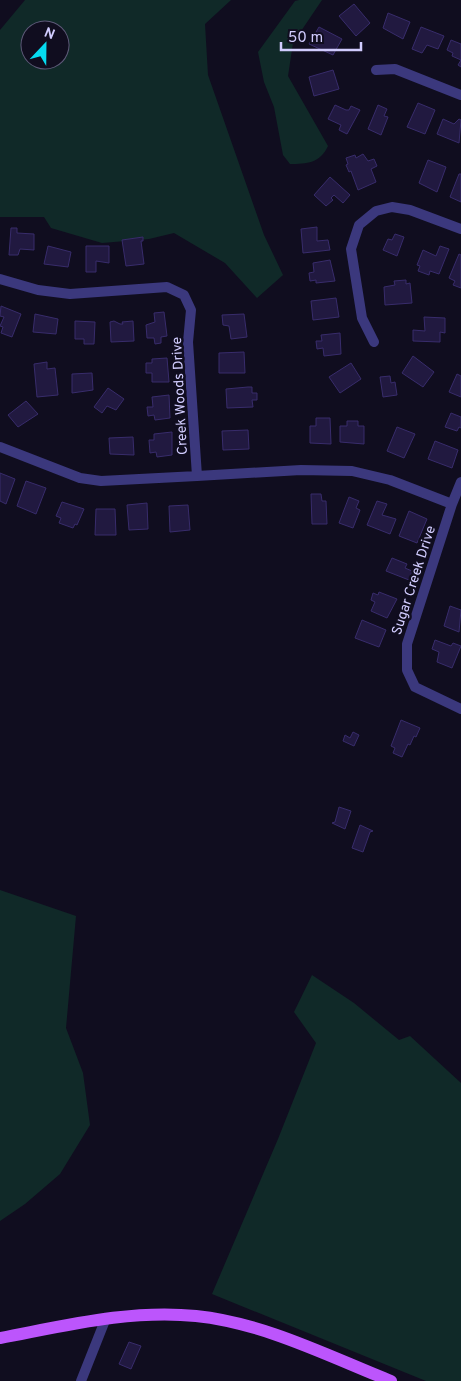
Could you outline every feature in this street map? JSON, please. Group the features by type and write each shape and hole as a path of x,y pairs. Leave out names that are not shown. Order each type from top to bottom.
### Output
{"main road":[{"path":"0,1338 106,1318 196,1316 250,1327 290,1340 391,1381"}],"street":[{"path":"376,70 395,69 461,95"},
{"path":"374,342 362,318 352,249 359,225 376,211 392,207 410,210 461,229"},
{"name":"Creek Woods Drive","path":"0,279 38,290 70,294 167,287 184,294 191,310 188,342 197,476"},
{"path":"0,447 80,478 101,482 301,470 352,471 390,480 452,504"},
{"name":"Sugar Creek Drive","path":"461,482 452,504 407,644 407,670 415,687 461,709"},
{"path":"81,1381 106,1318"}],"green space":[{"path":"25,0 231,0 205,24 208,75 264,235 283,275 257,298 225,263 174,233 149,239 102,243 51,228 44,217 0,217 0,30"},
{"path":"322,0 293,43 288,76 328,146 325,152 317,159 302,164 290,164 283,155 274,107 264,82 258,52 295,1"},
{"path":"0,890 76,916 66,1028 83,1073 90,1125 60,1174 25,1204 0,1221"},
{"path":"312,975 354,1003 399,1040 410,1036 461,1083 461,1381 426,1381 212,1294 278,1139 316,1043 294,1012"}],"building":[{"path":"354,4 370,23 356,36 339,16"},
{"path":"388,13 410,22 403,39 383,28"},
{"path":"319,27 342,39 333,55 309,44"},
{"path":"421,27 444,36 438,49 427,45 422,53 412,49"},
{"path":"451,40 461,44 461,60 452,56 453,53 447,50"},
{"path":"333,70 339,89 314,96 309,77"},
{"path":"418,103 435,110 425,134 407,127"},
{"path":"335,105 346,110 349,110 351,106 360,110 347,134 339,130 341,125 328,119"},
{"path":"378,105 387,109 384,116 388,117 381,135 368,129"},
{"path":"443,119 454,124 459,119 461,120 459,143 437,134"},
{"path":"363,154 368,161 374,159 377,166 371,169 376,182 358,190 351,171 349,172 346,165 348,164 346,158 355,155 356,158"},
{"path":"428,160 446,167 437,192 419,183"},
{"path":"459,174 461,174 461,202 450,197"},
{"path":"330,177 350,195 343,203 334,195 331,198 333,200 326,206 314,195"},
{"path":"317,227 317,241 328,240 330,250 303,253 301,229"},
{"path":"11,228 17,228 17,233 34,234 34,250 20,249 18,255 9,255"},
{"path":"395,234 404,237 397,256 383,250 388,239 392,240"},
{"path":"143,237 143,241 141,241 144,264 126,266 122,240"},
{"path":"48,246 71,252 68,267 44,264"},
{"path":"86,246 109,246 109,263 96,261 96,272 86,272"},
{"path":"440,246 449,249 439,274 430,271 429,275 418,271 420,266 417,265 423,250 436,256"},
{"path":"459,254 461,255 461,288 453,285 455,281 449,278"},
{"path":"330,260 335,281 316,283 316,280 310,281 309,273 314,272 313,263"},
{"path":"406,280 406,284 410,283 412,303 385,305 384,287 395,285 394,281"},
{"path":"336,298 339,317 313,320 311,301"},
{"path":"1,306 21,314 12,337 1,333 3,327 0,326 4,317 0,316"},
{"path":"164,312 167,336 161,337 161,343 155,344 154,338 147,338 146,325 155,322 154,313"},
{"path":"35,314 58,319 56,334 33,332"},
{"path":"244,314 247,337 231,339 229,326 223,325 222,315"},
{"path":"424,317 445,318 445,333 440,332 440,342 413,341 413,330 425,331"},
{"path":"75,321 95,322 94,344 84,344 84,339 75,339"},
{"path":"114,321 123,324 122,322 133,321 134,341 111,342 110,322"},
{"path":"340,333 341,354 324,356 323,348 317,349 316,341 322,341 321,335"},
{"path":"244,352 245,373 219,373 219,353"},
{"path":"413,356 434,372 423,387 402,373"},
{"path":"167,358 169,382 152,382 152,373 146,373 146,363 152,363 152,359"},
{"path":"47,362 47,369 55,368 58,395 37,397 34,364"},
{"path":"351,363 361,379 340,393 329,377"},
{"path":"92,373 93,390 72,393 72,374"},
{"path":"457,374 461,376 461,397 449,392"},
{"path":"390,376 391,383 395,382 397,395 383,397 380,377"},
{"path":"252,387 252,393 257,393 257,400 252,400 253,407 227,408 226,389"},
{"path":"108,388 124,399 116,410 107,406 102,413 94,407"},
{"path":"169,395 170,418 155,420 154,415 148,416 147,407 153,407 152,397"},
{"path":"26,401 38,414 18,427 8,415"},
{"path":"451,413 461,417 461,428 459,427 457,431 445,427"},
{"path":"316,418 330,418 331,444 310,443 310,426 316,426"},
{"path":"347,421 358,421 358,426 364,426 364,444 340,442 340,426 347,426"},
{"path":"397,427 415,434 404,458 387,451"},
{"path":"248,430 249,449 223,450 222,431"},
{"path":"172,432 172,455 157,457 156,452 150,453 149,440 154,440 154,434"},
{"path":"133,437 134,455 110,454 109,438"},
{"path":"435,441 458,450 452,468 428,459"},
{"path":"0,473 15,479 6,504 0,501"},
{"path":"26,481 46,488 36,514 17,506"},
{"path":"311,494 321,494 322,501 326,501 327,524 312,524"},
{"path":"349,497 359,501 356,508 360,510 353,528 339,523"},
{"path":"377,501 387,504 382,515 396,519 390,534 367,525"},
{"path":"62,502 84,509 77,525 75,524 73,528 59,523 61,518 56,516"},
{"path":"147,503 148,529 129,530 127,505"},
{"path":"188,505 190,530 170,532 169,506"},
{"path":"96,509 115,509 116,535 95,535"},
{"path":"409,511 427,519 417,543 399,536"},
{"path":"392,558 407,564 405,568 412,571 409,580 386,571"},
{"path":"379,592 397,599 387,618 371,611 375,602 371,600 373,593 378,595"},
{"path":"450,606 461,610 459,632 444,626"},
{"path":"362,620 386,630 379,647 355,638"},
{"path":"435,640 451,646 453,643 461,646 452,668 437,662 439,652 432,649"},
{"path":"401,720 420,728 410,745 408,744 402,757 393,753 395,748 391,746"},
{"path":"353,732 359,735 354,746 343,741 345,735 350,738"},
{"path":"339,807 351,811 345,829 332,823 335,822"},
{"path":"360,825 373,831 370,832 363,852 352,848"},
{"path":"129,1342 141,1346 131,1369 119,1364"}]}
